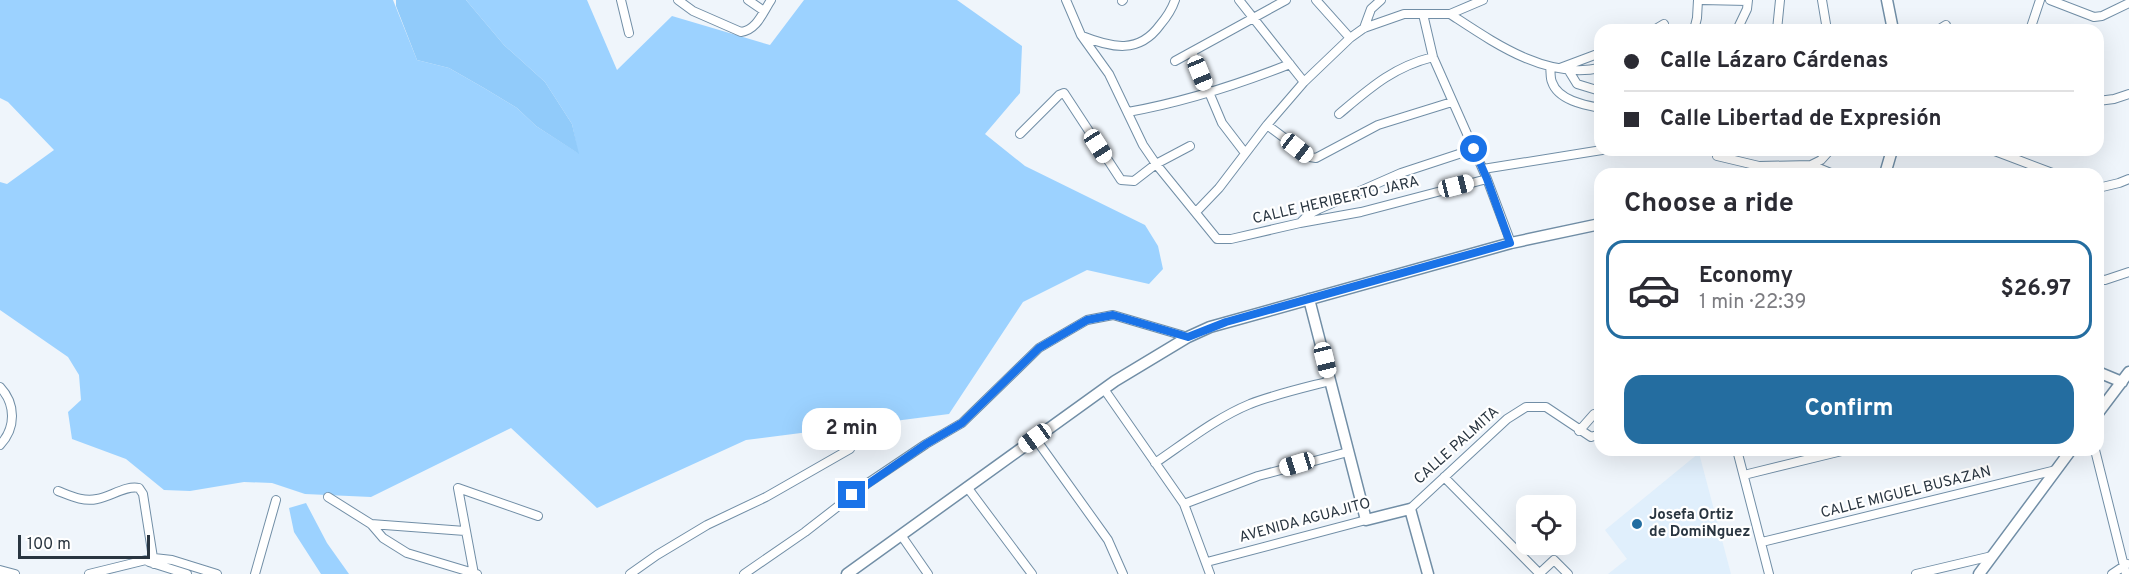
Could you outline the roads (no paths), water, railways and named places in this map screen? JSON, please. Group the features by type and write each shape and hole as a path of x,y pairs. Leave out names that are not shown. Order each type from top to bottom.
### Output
{"street":[{"path":"621,0 630,33"},
{"path":"678,0 693,11 741,32 754,27 771,0"},
{"path":"748,0 764,11"},
{"path":"1066,0 1081,35 1109,74 1143,145 1196,212 1219,188 1267,125 1304,82 1350,38 1364,28 1404,14 1450,14 1483,0"},
{"path":"1081,35 1113,46 1138,44 1152,36 1165,20 1175,0"},
{"path":"1239,0 1304,82"},
{"path":"1175,62 1286,0"},
{"path":"1316,0 1350,38"},
{"path":"1364,28 1371,9 1381,0"},
{"path":"1696,24 1700,0 1748,1 1740,24"},
{"path":"1778,24 1780,0"},
{"path":"1822,0 1826,24"},
{"path":"1887,0 1892,24"},
{"path":"2032,24 2040,0"},
{"path":"2050,0 2094,16 2102,16 2129,3"},
{"path":"1423,14 1433,57 1483,169 1510,243"},
{"path":"1450,14 1517,53 1553,68 1585,72 1594,70"},
{"path":"1192,52 1222,123 1245,153"},
{"path":"1553,68 1594,55"},
{"path":"1339,114 1374,84 1395,70 1433,57"},
{"path":"1128,112 1163,106 1208,93 1253,79 1290,64"},
{"path":"1553,68 1552,82 1561,95 1583,105 1594,107"},
{"path":"1569,71 1577,84 1594,89"},
{"path":"1020,134 1059,95 1064,93 1121,180 1134,181 1156,164 1190,146"},
{"path":"2104,100 2129,94"},
{"path":"1267,125 1313,158 1378,125 1452,102"},
{"path":"1300,223 1319,209 1401,173 1474,149"},
{"path":"1483,169 1594,151"},
{"path":"1716,156 1759,165 1811,165 1818,168"},
{"path":"1811,165 1825,156"},
{"path":"2008,156 2039,168"},
{"name":"CALLE HERIBERTO JARA","path":"1196,212 1217,239 1225,240 1361,212 1487,179"},
{"path":"2104,187 2129,179"},
{"path":"847,574 1104,389 1188,337 1210,327 1510,243 1594,225"},
{"path":"2104,280 2129,272"},
{"path":"1309,299 1366,520"},
{"path":"744,574 805,532 868,483 962,423 1039,348 1087,320 1113,315 1188,337"},
{"path":"2104,403 2117,380 2129,372"},
{"path":"2104,375 2117,380"},
{"path":"2104,381 2117,380"},
{"path":"1155,463 1220,419 1249,405 1292,390 1330,381"},
{"path":"0,387 7,396 13,421 7,438 0,445"},
{"path":"1104,389 1184,504 1210,574"},
{"name":"CALLE PALMITA","path":"1410,509 1507,419 1526,407 1546,407 1581,432"},
{"path":"1594,414 1581,432 1591,437 1594,436"},
{"path":"1035,438 1108,540 1123,574"},
{"path":"630,574 707,525 766,497 850,449"},
{"path":"1184,504 1258,476 1348,452"},
{"path":"1739,456 1769,574"},
{"path":"1744,476 1805,456"},
{"path":"1979,574 2066,456"},
{"path":"2097,456 2127,568 2112,574"},
{"name":"CALLE MIGUEL BUSAZAN","path":"1762,542 2056,470"},
{"path":"1444,477 1540,574 1554,560 1568,574"},
{"path":"58,491 83,500 96,500 132,487 139,488 143,494 151,561"},
{"path":"967,487 1032,574"},
{"path":"475,574 458,488 538,516"},
{"path":"328,496 371,524 383,538 407,553 475,574"},
{"path":"255,574 276,500"},
{"path":"1410,509 1428,574"},
{"name":"AVENIDA AGUAJITO","path":"1207,562 1410,509"},
{"path":"371,524 465,531"},
{"path":"901,535 928,574"},
{"path":"1916,574 1992,556"},
{"path":"89,574 151,561 172,560 218,574"},
{"path":"151,561 187,574"},
{"path":"0,570 15,574"}],"place":[{"name":"Josefa Ortiz de DomiNguez","path":"1637,524"}]}
